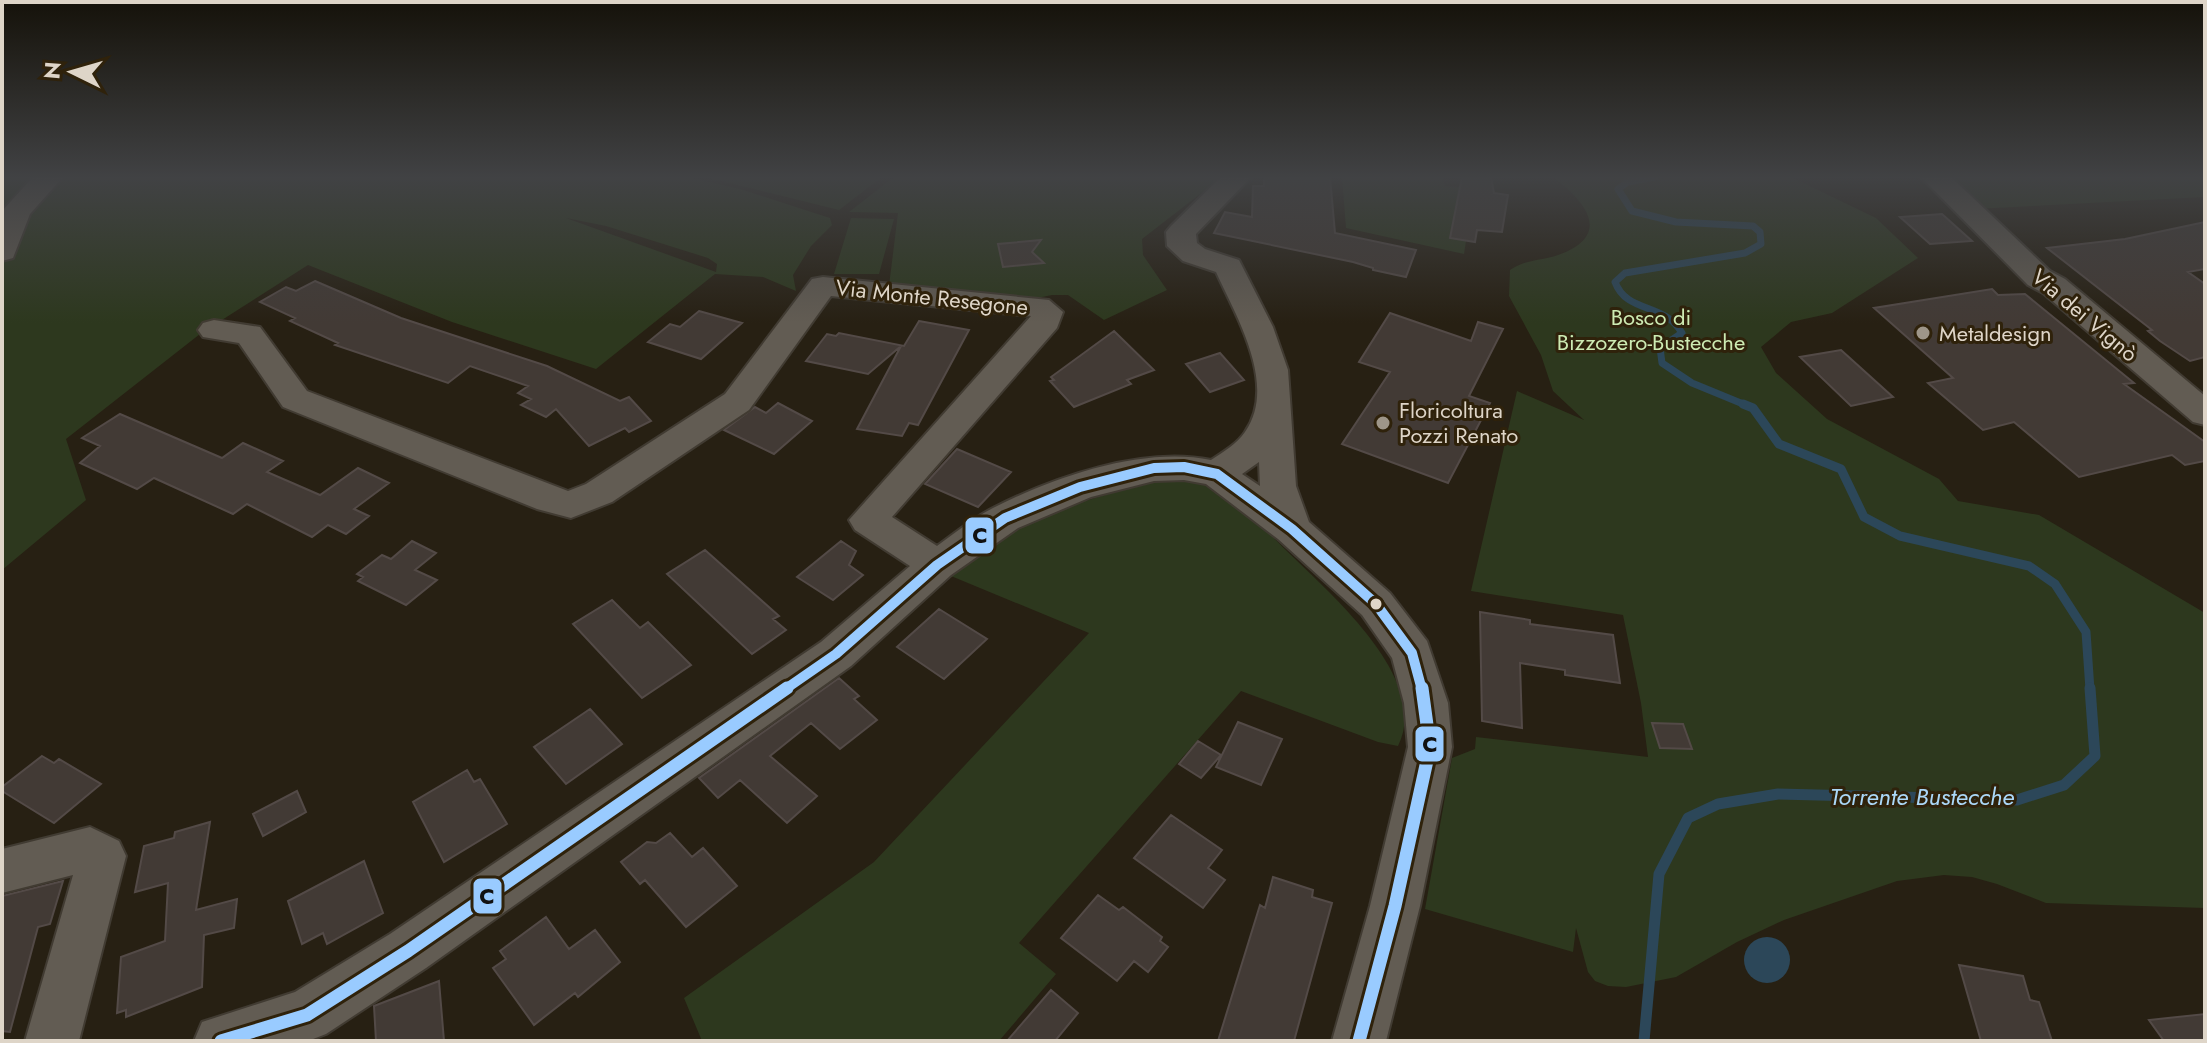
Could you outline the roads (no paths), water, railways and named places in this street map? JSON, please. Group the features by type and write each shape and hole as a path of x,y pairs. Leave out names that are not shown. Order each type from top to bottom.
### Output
{"street":[{"path":"2,252 11,226"},
{"path":"1187,226 1181,232 1182,246 1194,255 1228,266 1264,348 1273,377 1278,486 1292,529"},
{"name":"Via dei Vignò","path":"1985,226 2039,278 2054,286 2205,414"},
{"name":"Via Monte Resegone","path":"214,330 249,334 295,399 550,500 571,505 599,493 737,402 823,286 1038,307 1047,312 1046,321 868,520 937,565"},
{"path":"1217,474 1247,452 1263,435 1274,406"},
{"path":"221,1041 307,1015 408,951 836,654 937,565 1005,518 1080,487 1154,468 1184,467 1217,474 1292,529 1376,604 1412,653 1426,703 1430,747 1395,906 1359,1041"},
{"path":"2,871 90,849 102,856 52,1041"}],"water":[{"path":"1767,937 1783,944 1790,960 1783,976 1767,983 1751,976 1744,960 1751,944"}],"waterway":[{"name":"Torrente Bustecche","path":"1747,226 1753,226 1760,232 1761,244 1745,253 1625,273 1615,282 1628,299 1666,316 1682,333 1660,348 1662,363 1692,383 1748,406"},
{"name":"Torrente Bustecche","path":"1743,404 1748,406"},
{"name":"Torrente Bustecche","path":"1748,406 1753,408 1779,444 1841,469 1864,517 1900,536 2029,566 2055,584 2086,632 2090,690"},
{"name":"Torrente Bustecche","path":"1644,1041 1659,874 1688,818 1718,804 1778,794 2017,800 2064,785 2095,756 2090,688"}],"place":[{"name":"Metaldesign","path":"1923,333"},
{"name":"Floricoltura Pozzi Renato","path":"1383,423"}],"park label":[{"name":"Bosco di Bizzozero-Bustecche","path":"1651,330"}]}
